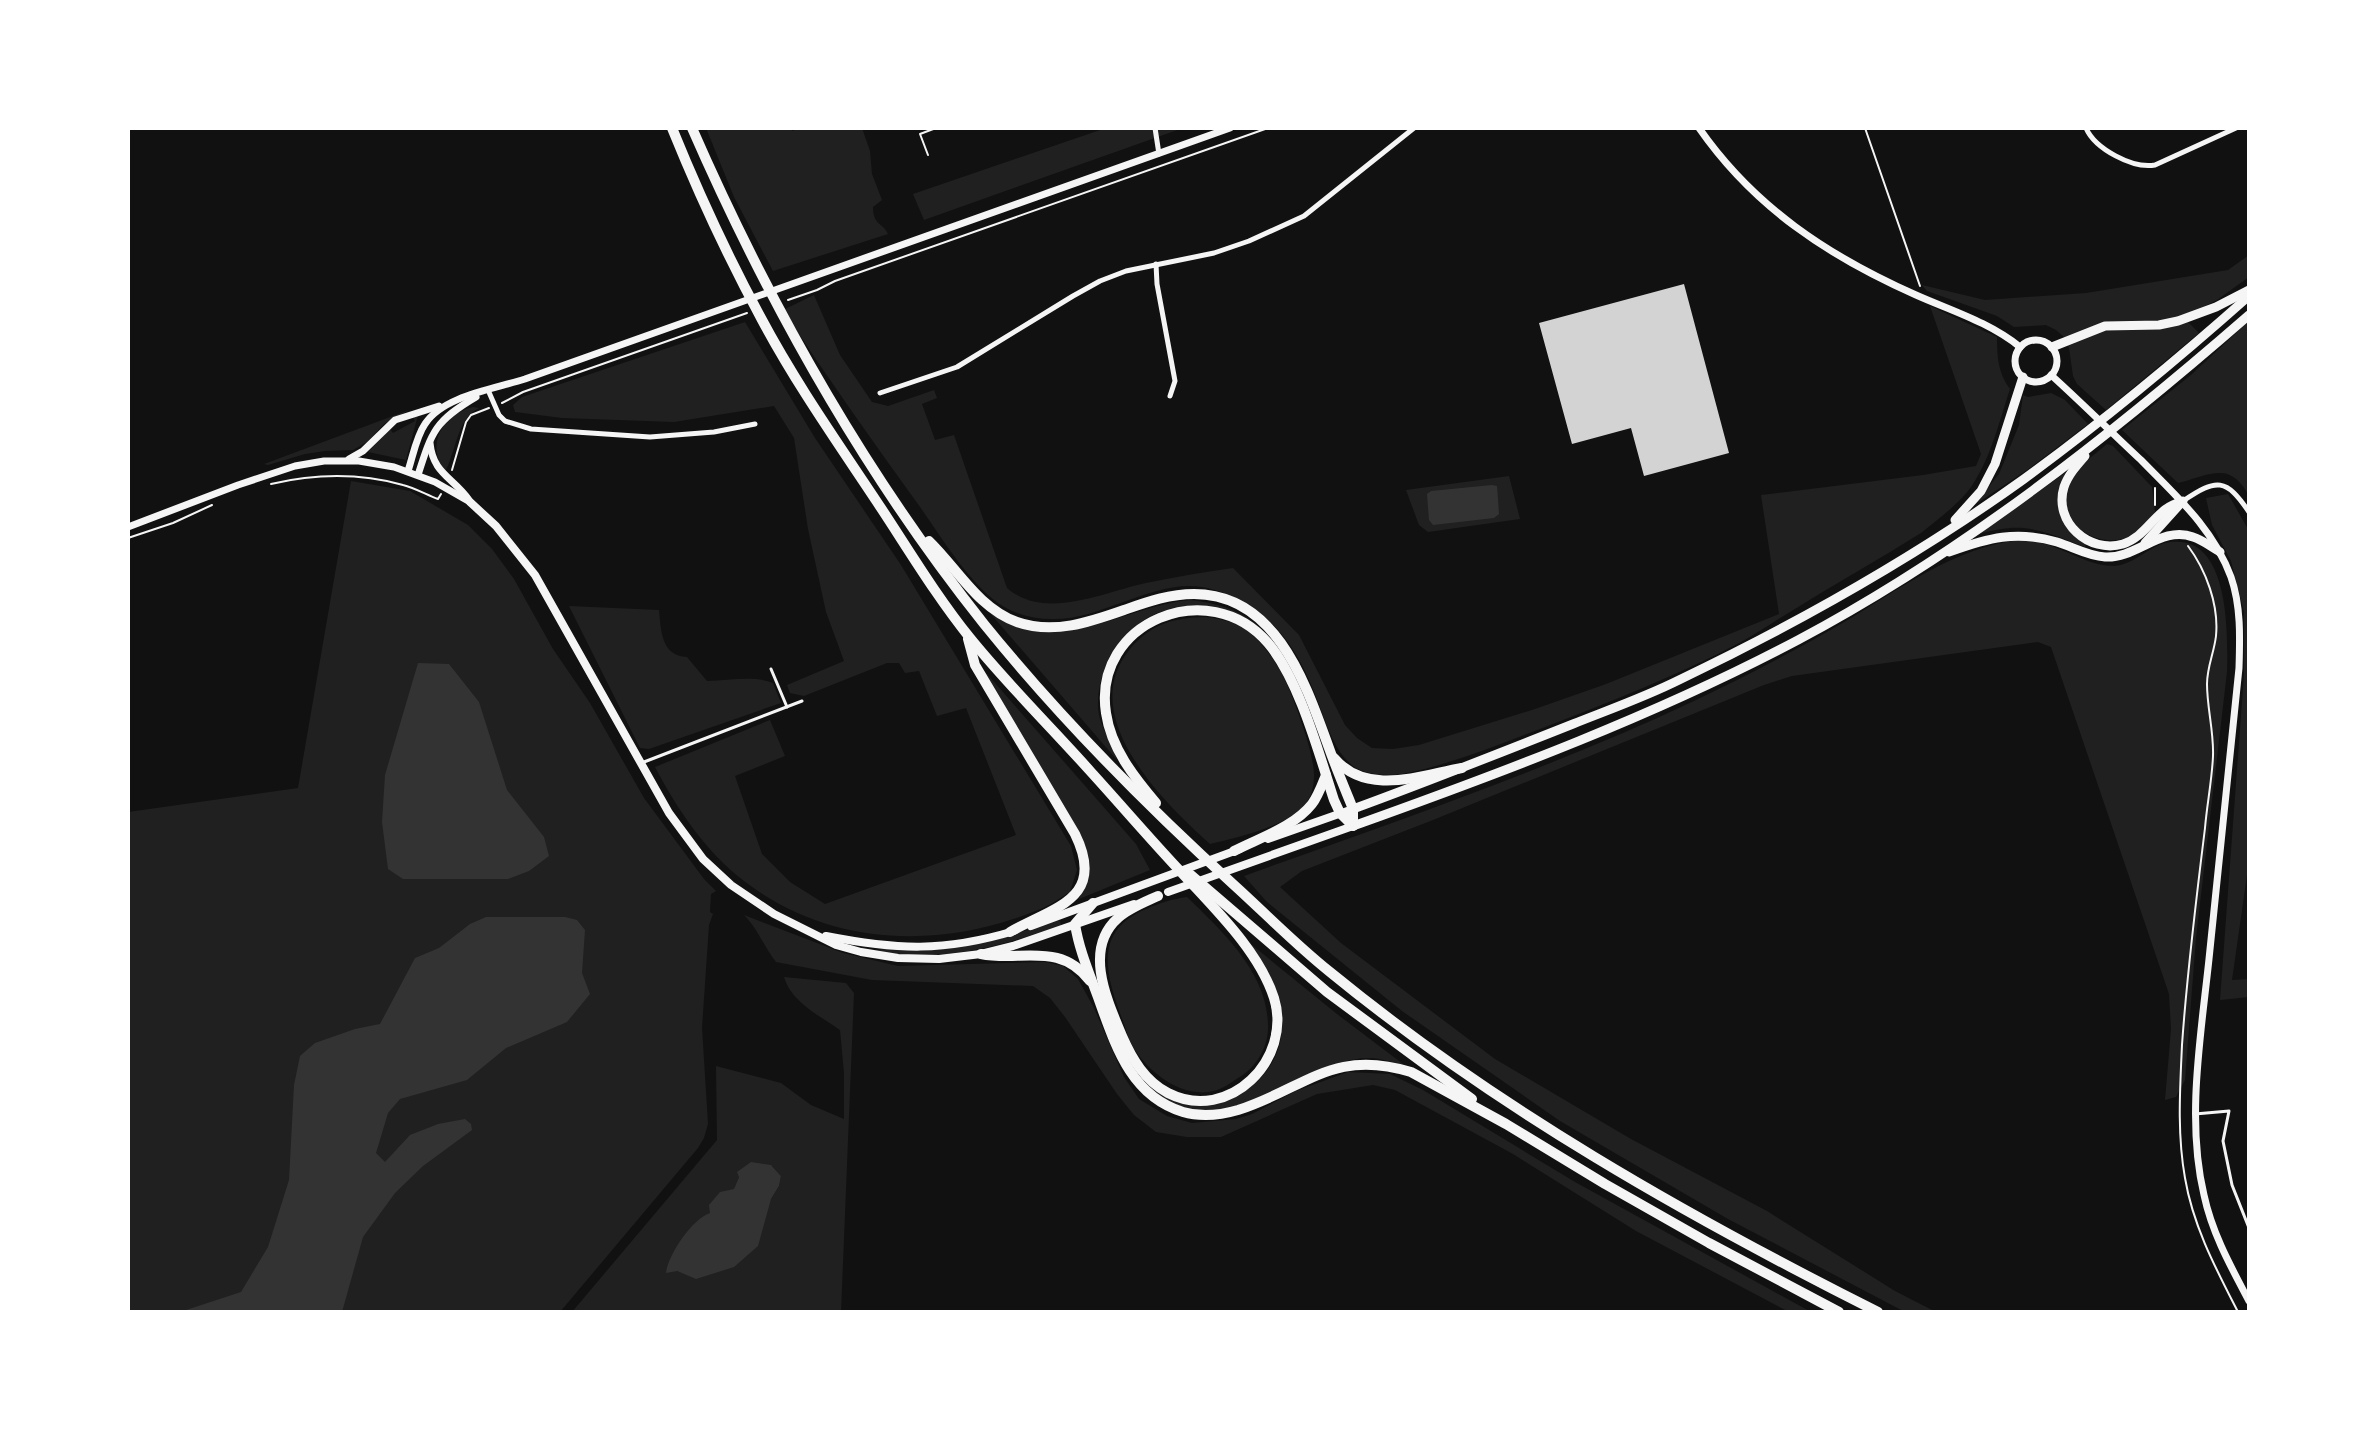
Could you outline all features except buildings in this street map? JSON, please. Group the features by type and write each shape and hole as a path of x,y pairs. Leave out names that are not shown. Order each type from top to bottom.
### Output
{"highway":[{"path":"672,128 761,319 818,414 966,634 1222,918 1257,963 1273,995 1278,1027 1269,1059 1257,1076 1227,1096 1209,1100 1188,1099 1168,1093 1134,1062 1115,1017 1100,964 1102,942 1117,919 1163,894"},
{"path":"692,128 782,318 821,384 911,523 985,624 1095,751 1192,847 1327,970 1392,1020 1488,1088 1619,1172 1800,1273 1878,1312"},
{"path":"2052,347 2105,326 2159,325 2187,319 2249,293"},
{"path":"1353,809 1677,682 1765,637 1923,546 2023,480 2117,408 2249,293"},
{"path":"1353,826 1493,776 1680,698 1800,639 1935,557 2028,493 2095,444 2249,315"},
{"path":"1923,546 1958,517 1981,491 1995,464 2023,377"},
{"path":"2095,444 2064,486 2062,503 2070,527 2079,536 2110,546 2124,544 2164,511 2183,501"},
{"path":"2141,548 2183,501"},
{"path":"911,523 942,553 983,601 999,614 1019,623 1051,628 1078,624 1178,595 1212,596 1248,611 1269,628 1294,663 1353,809 1353,826"},
{"path":"1935,557 1977,542 2024,535 2106,557 2131,553 2165,537 2184,535 2220,552"},
{"path":"1192,847 1137,781 1119,751 1105,712 1109,671 1132,636 1151,621 1176,612 1205,610 1230,615 1256,630 1276,653 1291,680 1340,813 1353,826"},
{"path":"966,634 975,665 1075,834 1083,856 1083,878 1072,899 1061,908 1010,932"},
{"path":"1330,753 1352,773 1382,780 1412,779 1462,768"},
{"path":"1234,851 1303,813 1315,801 1326,775"},
{"path":"1153,842 1327,992 1506,1124"},
{"path":"1093,903 1075,924 1096,990 1129,1070 1141,1086 1168,1107 1190,1114 1235,1111 1329,1070 1360,1063 1411,1072 1709,1243 1839,1312"},
{"path":"981,954 996,957 1048,955 1064,960 1082,972 1096,990"}],"main road":[{"path":"343,460 363,451 395,420 805,280 1230,128"},
{"path":"1699,128 1745,185 1788,222 1836,256 1975,319 2004,334 2020,347"},
{"path":"2040,340 2052,347 2056,364 2046,379 2034,382 2018,372 2015,359 2026,342 2040,340"},
{"path":"2051,375 2198,518 2220,552 2237,601 2239,668 2202,1020 2195,1141 2207,1206 2221,1246 2249,1301"},
{"path":"418,475 430,438 440,422 452,411 488,390"},
{"path":"408,471 423,427 449,403"},
{"path":"430,438 434,462 439,471 459,486 535,575 669,813 703,859 753,901 836,945 898,958 939,959 981,954 1013,946 1353,826"},
{"path":"128,527 295,466 324,461 343,460 408,471 470,502"},
{"path":"814,934 899,948 968,943 1010,932 1353,809"}],"street":[{"path":"1155,128 1159,154"},
{"path":"880,393 957,367 1100,281 1126,271 1214,253 1304,216 1414,128"},
{"path":"2086,128 2101,148 2146,167 2236,128"},
{"path":"1156,264 1175,381 1170,396"},
{"path":"488,390 499,415 514,425 531,429 650,437 714,432 755,424"},
{"path":"2183,501 2209,486 2222,485 2231,488 2249,512"}],"lane":[{"path":"771,669 787,707"},
{"path":"641,763 802,701"},
{"path":"2195,1114 2229,1111 2223,1141 2232,1185 2249,1228"}],"path":[{"path":"928,155 920,134 936,128"},
{"path":"810,293 835,281 1268,128"},
{"path":"1865,128 1925,298"},
{"path":"449,477 471,415 523,392 707,326"},
{"path":"267,485 295,479 353,476 404,485 438,499 444,487"},
{"path":"2155,483 2155,505 2164,511"},
{"path":"128,538 198,513 217,502"},
{"path":"2184,535 2205,576 2215,608 2216,638 2207,675 2213,756 2184,1007 2181,1142 2193,1213 2214,1266 2238,1312"}],"shaded area":[{"path":"706,128 789,128 793,131 797,128 862,128 870,151 872,174 882,200 873,207 873,213 888,234 773,271 734,197"},
{"path":"1106,128 1183,128 924,220 913,194"},
{"path":"2249,255 2249,277 2217,300 2183,317 2199,333 2106,410 2077,384 2069,348 2056,330 2046,325 2014,327 1997,316 1927,291 1922,285 1985,300 2086,293 2228,270"},
{"path":"814,295 840,355 872,402 888,406 934,390 937,398 922,404 935,440 954,435 1007,588 1022,598 1057,603 1233,568 1299,635 1345,725 1372,748 1419,745 1535,709 1606,684 1779,614 1761,495 1976,466 1981,454 1930,306 1997,337 1999,364 2010,389 1989,452 1971,487 1948,512 1905,543 1747,639 1667,678 1437,766 1383,775 1358,769 1347,761 1337,748 1294,652 1270,621 1236,598 1195,586 1175,587 1093,612 1053,619 1017,613 987,594 946,545 783,310"},
{"path":"2249,321 2249,496 2242,485 2227,474 2210,474 2178,483 2122,430 2191,375"},
{"path":"745,322 815,438 901,565 1071,846 1077,870 1070,892 1046,906 1001,923 963,932 925,936 849,930 812,919 777,903 730,869 693,828 655,767 770,720 785,756 735,776 762,854 790,882 825,904 1016,835 966,708 937,716 919,671 905,673 899,663 887,663 804,696 790,693 787,685 844,661 826,612 808,529 794,438 774,406 674,422 562,418 515,412 513,405 522,397"},
{"path":"2051,393 2065,400 2088,424 1973,506 1999,474 2019,425 2023,395"},
{"path":"473,407 479,408 461,427 445,472 437,451 440,432 453,416"},
{"path":"409,410 384,424 367,442 353,450 305,454 264,464"},
{"path":"418,415 406,460 368,452 390,429 393,433 415,421 413,417"},
{"path":"2107,444 2113,446 2152,487 2155,512 2135,533 2115,540 2091,536 2080,529 2072,521 2065,498 2068,485 2076,473"},
{"path":"2065,473 2060,505 2085,547 2031,529 2007,528 1975,535"},
{"path":"1509,476 1520,519 1428,532 1419,525 1406,490"},
{"path":"351,481 410,491 468,525 492,549 514,579 553,649 590,703 644,798 716,891 711,894 710,912 713,914 709,925 702,1028 708,1124 698,1148 560,1312 128,1312 128,812 298,788"},
{"path":"1497,486 1499,514 1494,518 1433,525 1429,520 1427,494 1431,491"},
{"path":"2228,494 2249,531 2249,861 2232,980 2249,979 2249,997 2220,1000 2244,675 2244,612 2231,561 2212,525 2206,498"},
{"path":"2020,540 2052,546 2106,566 2122,565 2163,544 2190,544 2205,554 2222,590 2227,672 2196,938 2185,1080 2176,1097 2165,1100 2171,1029 2169,994 2051,647 2038,642 1792,676 1764,685 1302,871 1280,887 1341,943 1495,1059 1631,1139 1767,1211 1895,1291 1936,1312 1905,1312 1728,1219 1560,1121 1402,1011 1267,902 1244,876 1472,793 1641,725 1787,654 1949,561 1972,551"},
{"path":"1190,600 1218,605 1242,615 1263,631 1280,654 1235,618 1215,607 1177,607 1142,622 1116,649 1106,665 1100,684 1098,711 1117,760 990,613 1024,629 1066,631"},
{"path":"569,606 659,610 667,647 678,656 687,657 707,681 749,679 773,683 781,703 649,749 640,748"},
{"path":"1206,617 1241,627 1256,639 1274,661 1286,681 1302,724 1314,776 1308,800 1290,817 1264,829 1210,844 1170,805 1131,755 1118,728 1113,701 1116,675 1138,640 1164,624"},
{"path":"418,663 449,664 479,702 507,790 544,837 549,856 529,871 508,879 403,879 388,869 382,822 385,775"},
{"path":"981,667 1136,844 1150,870 1079,899 1087,873 1085,846"},
{"path":"1187,897 1229,940 1252,972 1261,990 1268,1028 1263,1050 1244,1074 1217,1090 1204,1092 1180,1088 1168,1082 1139,1055 1127,1034 1108,969 1111,941 1129,918 1156,905"},
{"path":"744,915 843,953 898,966 1045,962 1063,966 1078,979 1124,1077 1139,1099 1167,1116 1192,1123 1236,1119 1252,1114 1296,1091 1348,1072 1390,1074 1423,1090 1575,1182 1811,1312 1789,1312 1636,1231 1513,1154 1395,1090 1373,1085 1317,1094 1221,1137 1187,1137 1156,1132 1134,1115 1065,1017 1050,998 1033,986 872,980 776,962"},
{"path":"486,917 565,917 577,920 585,930 582,973 590,994 567,1022 506,1048 467,1080 400,1099 388,1113 376,1153 385,1162 410,1135 438,1124 465,1119 472,1130 423,1166 395,1193 363,1237 342,1312 180,1312 241,1292 268,1247 289,1180 294,1085 300,1056 315,1043 380,1024 415,958 439,948 470,924"},
{"path":"1057,920 1061,925 971,950 915,955 878,950 928,950 961,946"},
{"path":"1247,941 1403,1064 1372,1058 1341,1062 1233,1107 1206,1111 1180,1107 1155,1093 1138,1075 1159,1092 1178,1101 1203,1104 1220,1101 1252,1086 1274,1060 1282,1025 1279,1002"},
{"path":"784,977 846,983 854,993 841,1312 572,1312 717,1140 716,1066 781,1083 811,1105 844,1119 840,1030 807,1008","holes":["772,1166 781,1176 771,1199 696,1278 677,1271 710,1213 734,1190 739,1177"]},
{"path":"751,1162 771,1165 781,1176 758,1246 734,1267 696,1279 677,1271 666,1273 682,1238 696,1222 710,1213 709,1205 720,1192 734,1189 739,1177 737,1172"}]}
